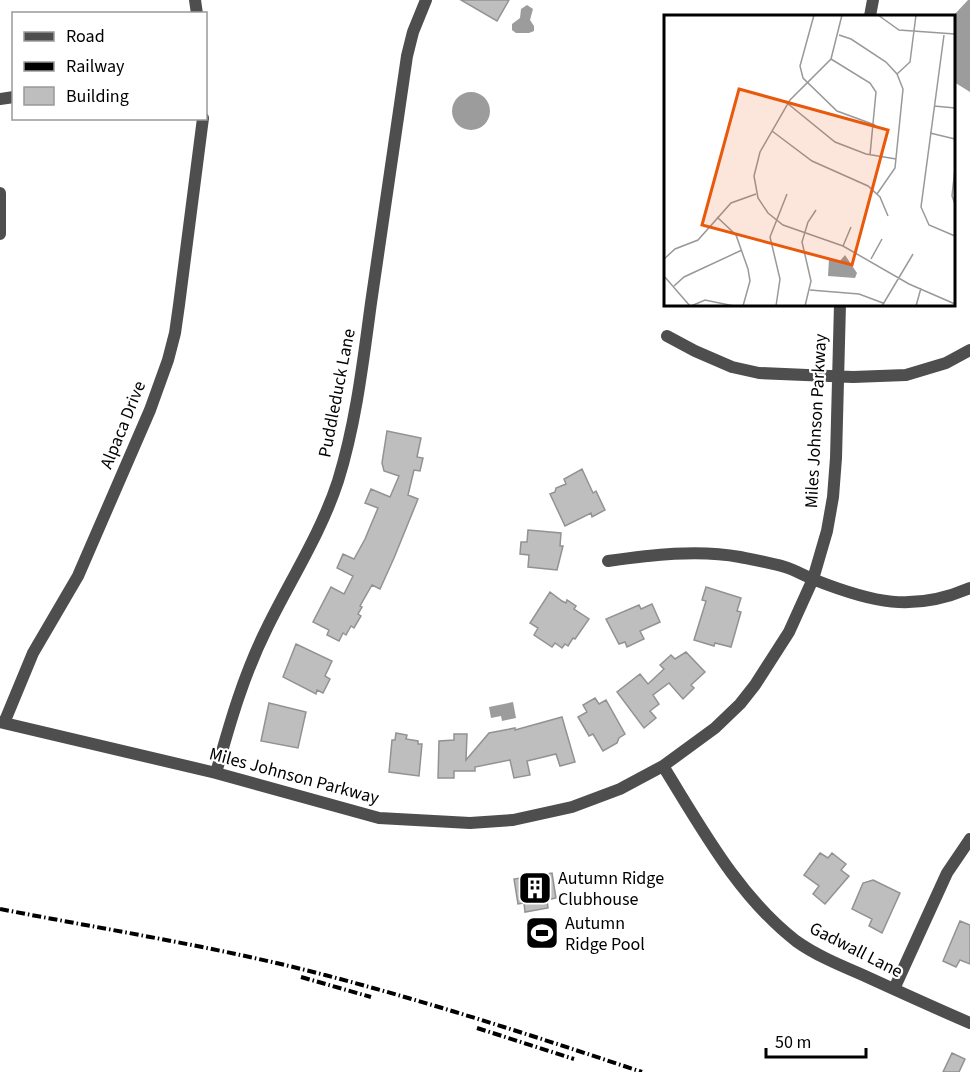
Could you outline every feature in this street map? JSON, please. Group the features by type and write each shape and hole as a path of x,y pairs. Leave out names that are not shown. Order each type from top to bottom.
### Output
{"street":[{"name":"Puddleduck Lane","path":"216,773 237,697 249,667 311,546 337,483 346,453 360,379 407,56 413,32 426,0"},
{"path":"870,15 873,0"},
{"name":"Alpaca Drive","path":"2,723 33,653 58,614 96,537 150,410 168,360 178,315 203,120"},
{"path":"0,193 0,234"},
{"name":"Miles Johnson Parkway","path":"2,723 216,773 379,818 470,823 513,820 572,807 620,789 663,766 715,728 740,704 755,685 789,632 813,579 827,531 833,497 840,306"},
{"path":"667,336 732,367 759,373 838,376 906,375 946,363 970,350"},
{"path":"608,561 641,556 693,554 737,556 786,567 872,600 891,602 929,600 970,588"},
{"name":"Gadwall Lane","path":"663,766 745,891 774,922 798,942 823,957 970,1023"},
{"path":"894,989 947,873 970,839"}],"shaded area":[{"path":"970,0 970,92 955,83 954,15"},
{"path":"527,5 533,9 530,20 534,31 516,33 512,30 512,24 520,18 521,9"},
{"path":"471,92 485,97 490,111 485,125 471,130 457,125 452,111 457,97"},
{"path":"513,702 516,718 502,721 501,716 491,718 489,707"},
{"name":"Autumn Ridge Pool","path":"546,917 552,945 539,949 533,922 534,919"}],"building":[{"path":"461,0 509,0 497,21"},
{"path":"387,431 421,438 417,457 423,458 420,471 414,470 408,495 418,499 380,589 372,585 360,606 362,607 358,614 361,616 354,628 351,626 346,635 343,633 339,641 327,635 329,630 313,622 331,587 344,594 353,576 337,568 343,554 354,559 365,539 378,508 365,503 371,489 390,497 399,476 384,471 382,463"},
{"path":"582,469 593,493 596,491 605,510 592,517 591,513 565,526 550,494 555,492 556,488 566,484 564,479"},
{"path":"528,530 561,533 560,546 563,546 557,570 528,567 529,555 520,554 521,542 527,542"},
{"path":"706,587 741,598 737,611 741,612 731,647 715,643 714,646 694,640 706,601 702,600"},
{"path":"550,592 562,601 566,603 567,600 576,606 574,609 589,619 575,639 573,638 568,646 565,644 562,648 555,643 552,647 534,635 538,628 530,623"},
{"path":"652,604 660,622 640,631 644,639 627,647 625,642 619,644 606,619 639,605 641,609"},
{"path":"296,644 332,661 325,676 330,679 323,693 317,690 316,694 283,677"},
{"path":"686,652 705,672 691,685 694,688 683,699 669,683 653,695 659,704 650,711 656,718 644,728 617,692 640,674 648,684 664,669 660,665 671,655 675,659"},
{"path":"595,698 599,704 606,700 625,734 619,738 617,743 603,751 593,734 589,736 578,717 587,712 583,705"},
{"path":"269,703 306,712 298,748 261,741"},
{"path":"562,717 575,762 560,766 556,754 527,761 530,775 514,778 510,760 475,767 475,771 454,771 454,778 438,778 439,741 454,740 454,734 467,734 466,760 489,733 515,728 515,730"},
{"path":"396,733 407,735 406,739 422,744 419,776 389,772 392,740 395,740"},
{"path":"820,853 828,858 832,853 846,864 841,870 849,876 825,904 813,894 819,886 804,875"},
{"name":"Autumn Ridge Clubhouse","path":"552,873 556,898 547,900 548,908 525,912 524,903 518,904 514,879"},
{"path":"873,880 900,893 882,933 869,926 872,919 852,909 863,883"},
{"path":"960,921 970,925 970,964 960,960 956,967 943,961"},
{"path":"952,1053 965,1059 959,1072 943,1072"}],"railway":[{"path":"0,909 204,947 325,975 484,1021 642,1072"},
{"path":"301,977 371,997"},
{"path":"477,1028 574,1059"}],"place":[{"name":"Autumn Ridge Clubhouse","path":"535,888"},
{"name":"Autumn Ridge Pool","path":"542,933"}]}
